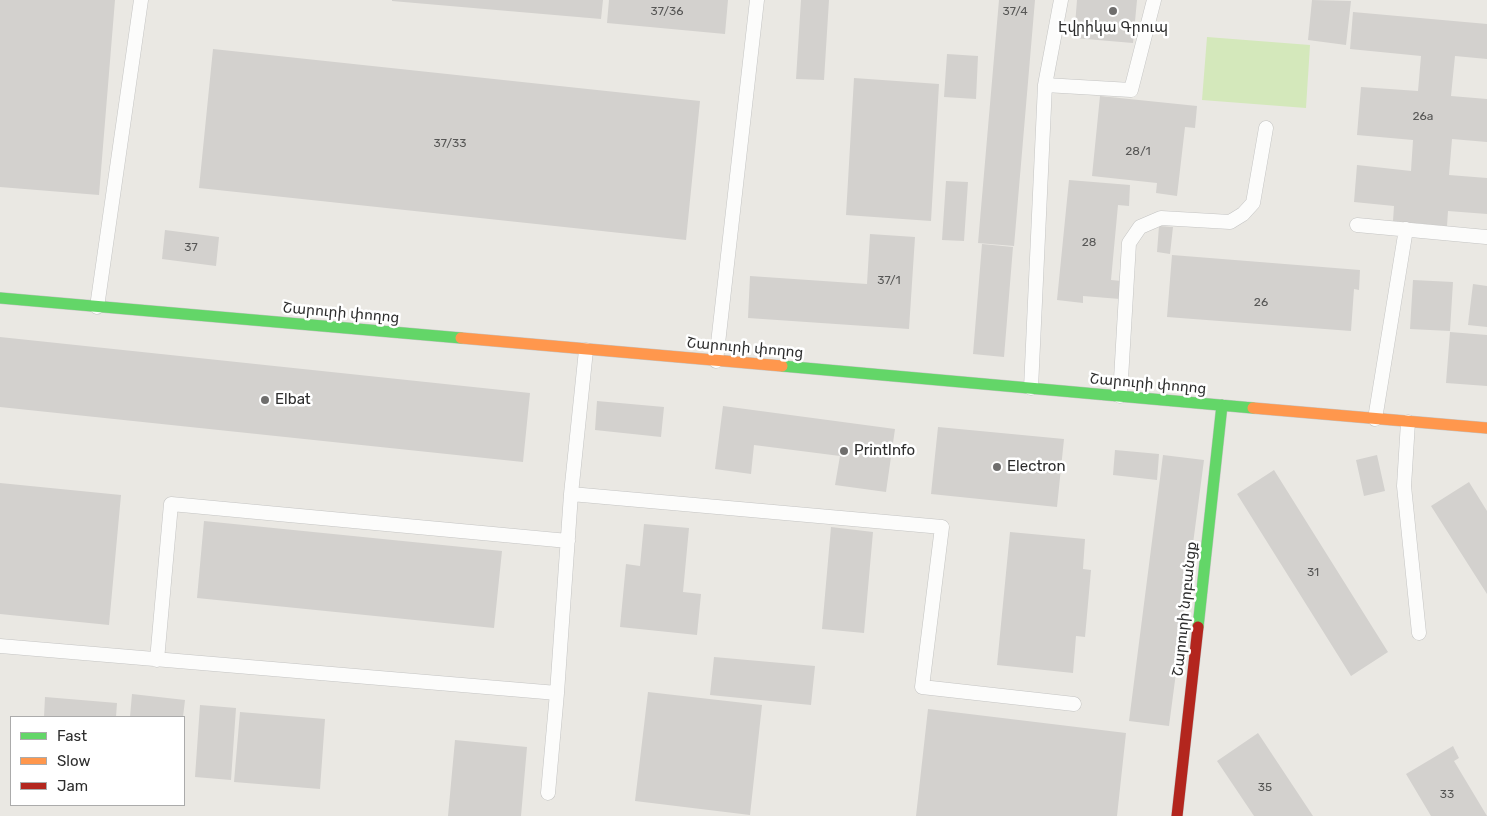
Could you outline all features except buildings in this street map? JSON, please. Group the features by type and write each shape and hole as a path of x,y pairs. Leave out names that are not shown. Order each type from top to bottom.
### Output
{"street":[{"name":"Շարուրի փողոց","path":"0,298 1487,428"},
{"name":"Շարուրի նրբանցք","path":"1177,816 1222,405"}],"lane":[{"path":"97,307 141,0"},
{"path":"716,361 757,0"},
{"path":"1031,388 1045,84 1061,0"},
{"path":"1045,84 1131,90 1154,0"},
{"path":"1120,396 1128,243 1140,227 1161,218 1230,222 1244,214 1254,203 1266,128"},
{"path":"1357,225 1486,237"},
{"path":"1375,419 1406,230"},
{"path":"548,793 571,494 586,350"},
{"path":"1408,422 1404,486 1419,633"},
{"path":"571,494 942,527 922,687 1074,704"},
{"path":"156,660 171,504 568,541"},
{"path":"0,646 557,693"}],"green space":[{"path":"1207,37 1310,45 1306,108 1202,100"}],"traffic: fast":[{"path":"0,298 461,338"},
{"path":"782,366 1253,408"},
{"path":"1198,627 1222,405"}],"traffic: slow":[{"path":"461,338 782,366"},
{"path":"1253,408 1487,428"}],"traffic: jam":[{"path":"1177,816 1198,627"}],"place":[{"name":"Էվրիկա Գրուպ","path":"1113,11"},
{"name":"Elbat","path":"265,400"},
{"name":"PrintInfo","path":"844,451"},
{"name":"Electron","path":"997,467"}]}
